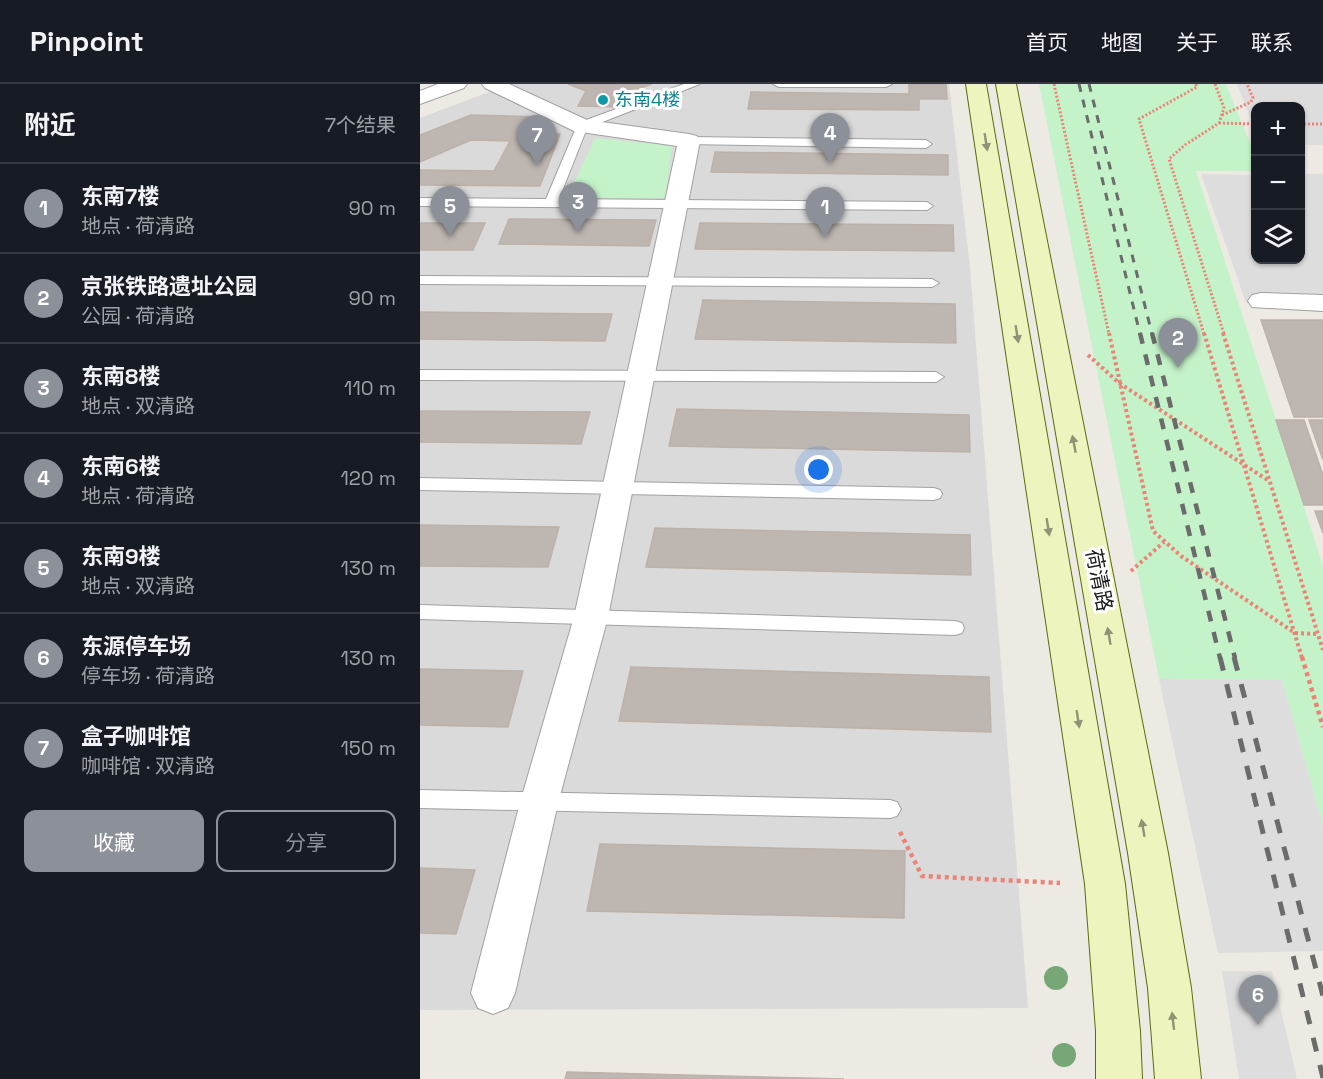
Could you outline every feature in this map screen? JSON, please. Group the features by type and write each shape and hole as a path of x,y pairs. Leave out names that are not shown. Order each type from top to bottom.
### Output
{"main road":[{"name":"荷清路","path":"976,84 1105,884 1118,1030 1119,1079"},
{"name":"荷清路","path":"1006,84 1103,604 1156,905 1174,1027 1178,1079"}],"street":[{"path":"420,98 457,84"},
{"path":"492,84 582,126 689,141 591,617 539,803 493,993"},
{"path":"1261,301 1323,303"}],"lane":[{"path":"551,203 582,126 694,84"},
{"path":"779,84 886,84"},
{"path":"689,141 926,144"},
{"path":"420,202 927,206"},
{"path":"420,280 932,283"},
{"path":"420,375 936,377"},
{"path":"420,484 934,495"},
{"path":"420,612 955,628"},
{"path":"420,799 890,809"}],"path":[{"path":"1054,84 1153,531 1181,556 1294,633 1318,633"},
{"path":"1196,84 1197,87 1139,119 1323,727"},
{"path":"1215,84 1224,108 1219,123"},
{"path":"1222,115 1251,102 1253,98 1247,84"},
{"path":"1251,124 1219,123 1185,145 1169,159 1323,650"},
{"path":"1305,124 1323,124"},
{"path":"1085,353 1119,383 1270,482"},
{"path":"1129,573 1164,542"},
{"path":"890,809 921,876 1060,884"}],"shaded area":[{"path":"510,84 949,84 970,268 1028,1008 420,1010 420,118"},
{"path":"1237,84 1323,84 1323,145 1305,145 1305,102 1251,102 1251,120"},
{"path":"1201,174 1251,175 1251,264 1305,264 1305,174 1323,174 1323,304 1246,303"},
{"path":"1159,679 1282,680 1323,826 1323,951 1218,953"},
{"path":"1222,971 1272,971 1297,1079 1239,1079"}],"green space":[{"path":"1039,84 1226,84 1251,145 1251,171 1196,171 1323,566 1323,826 1282,680 1159,679"},
{"path":"595,138 672,146 665,198 567,198"}],"building":[{"name":"东南4楼","path":"568,84 652,84 626,93 622,107 578,106 586,91"},
{"path":"909,84 946,84 947,99 919,99 919,110 748,109 751,92 909,94"},
{"path":"471,115 543,117 535,134 560,134 540,186 420,185 420,170 494,171 510,141 471,140 420,162 420,135"},
{"path":"715,152 948,155 948,175 711,172"},
{"path":"509,219 656,220 649,246 499,244"},
{"path":"420,223 485,223 473,250 420,250"},
{"path":"700,223 953,225 954,251 695,249"},
{"path":"703,300 955,304 956,343 695,339"},
{"path":"420,312 612,314 605,341 420,339"},
{"path":"1261,320 1323,320 1323,417 1294,417"},
{"path":"677,409 969,415 970,452 669,446"},
{"path":"420,411 590,412 581,444 420,442"},
{"path":"1276,420 1304,420 1323,475 1323,505 1304,505"},
{"path":"1309,420 1323,420 1323,460"},
{"path":"1315,511 1323,511 1323,533"},
{"path":"420,525 559,527 548,567 420,566"},
{"path":"655,528 970,535 971,575 646,567"},
{"path":"631,667 989,677 991,732 619,721"},
{"path":"420,669 523,671 508,727 420,725"},
{"path":"600,844 905,851 904,918 587,911"},
{"path":"420,868 475,870 456,934 420,933"},
{"path":"567,1072 844,1079 565,1079"}],"railway":[{"path":"1079,84 1140,334"},
{"path":"1089,84 1152,334"},
{"path":"1140,333 1220,658"},
{"path":"1152,333 1235,658"},
{"path":"1220,657 1323,1078"},
{"path":"1234,657 1323,996"}],"place":[{"name":"东南4楼","path":"603,100"},
{"name":"东南6楼","path":"830,163"},
{"name":"盒子咖啡馆","path":"537,165"},
{"name":"东南8楼","path":"578,232"},
{"name":"东南9楼","path":"450,236"},
{"name":"东南7楼","path":"825,237"},
{"name":"京张铁路遗址公园","path":"1178,368"},
{"name":"东源停车场","path":"1258,1025"}]}
